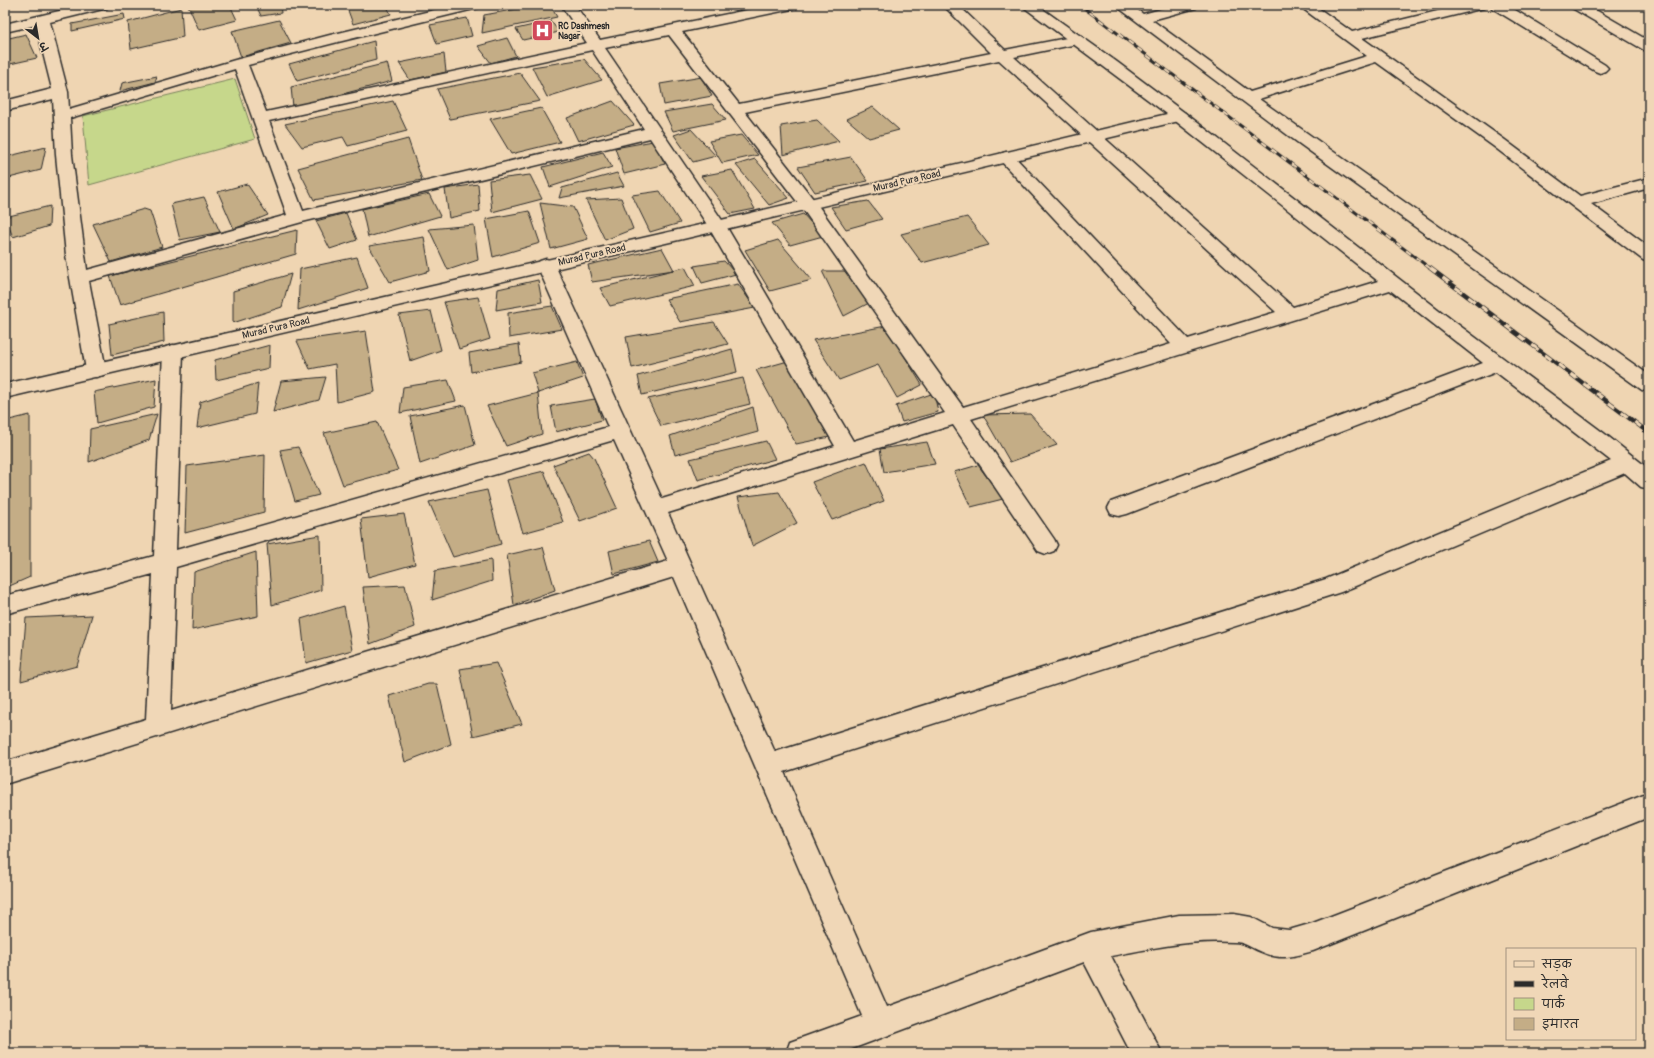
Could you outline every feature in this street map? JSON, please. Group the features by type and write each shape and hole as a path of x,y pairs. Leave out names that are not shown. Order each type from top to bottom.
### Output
{"street":[{"path":"5,28 102,5"},
{"path":"61,116 407,15 473,5"},
{"path":"568,5 596,44 717,226 848,450"},
{"path":"260,118 596,44 792,5"},
{"path":"950,5 1002,55 1094,136 1290,314"},
{"path":"1028,5 1178,116 1392,283 1598,439 1649,481"},
{"path":"1122,5 1247,98 1649,385"},
{"path":"1141,19 1191,5"},
{"path":"1305,5 1499,143 1649,256"},
{"path":"1350,37 1480,5"},
{"path":"1497,5 1600,68"},
{"path":"1577,5 1649,47"},
{"path":"42,19 60,92 74,247 96,370"},
{"path":"672,29 808,204 958,416 1046,545"},
{"path":"734,110 1077,40"},
{"path":"1247,98 1378,57"},
{"path":"240,63 297,218"},
{"path":"5,106 60,92"},
{"name":"Murad Pura Road","path":"5,391 717,226 1178,116"},
{"path":"79,278 297,218 654,132"},
{"path":"1006,157 1185,346"},
{"path":"1577,202 1649,183"},
{"path":"546,265 681,566 880,1024"},
{"path":"655,509 1392,283"},
{"path":"158,726 173,352"},
{"path":"1119,508 1499,364"},
{"path":"5,605 164,562 620,431"},
{"path":"768,766 1333,586 1627,463"},
{"path":"5,773 681,566"},
{"path":"802,1053 1091,946 1179,929 1234,928 1251,931 1268,940 1289,944 1313,937 1649,805"},
{"path":"1091,946 1147,1053"}],"green space":[{"path":"235,79 255,139 89,185 83,116"}],"building":[{"path":"188,5 230,5 237,20 199,30"},
{"path":"256,5 280,5 281,13 261,16"},
{"path":"346,5 386,5 391,14 353,24"},
{"path":"540,5 550,5 557,17 482,33 484,15"},
{"path":"181,8 183,37 131,49 128,22"},
{"path":"124,14 125,19 72,31 72,24"},
{"path":"467,18 472,36 437,44 430,25"},
{"path":"279,20 291,43 241,57 232,31"},
{"path":"551,21 559,32 523,40 516,29"},
{"path":"26,34 37,58 10,64 5,55 5,39"},
{"path":"507,38 516,56 491,63 478,46"},
{"path":"374,41 376,60 297,81 289,64"},
{"path":"444,54 446,72 410,80 399,63"},
{"path":"584,59 602,80 547,97 532,67"},
{"path":"387,63 392,81 293,107 291,87"},
{"path":"520,73 540,101 450,119 437,89"},
{"path":"157,76 155,82 120,91 122,83"},
{"path":"702,77 712,96 664,105 660,84"},
{"path":"393,101 407,131 348,146 343,137 302,147 285,124"},
{"path":"613,101 634,125 578,141 567,118"},
{"path":"712,104 726,120 673,131 664,112"},
{"path":"873,107 899,130 869,138 847,119"},
{"path":"541,108 560,142 511,154 490,119"},
{"path":"817,120 839,141 783,155 781,126"},
{"path":"691,129 716,156 693,162 674,135"},
{"path":"741,135 758,155 722,163 709,141"},
{"path":"408,139 422,180 314,200 298,168"},
{"path":"653,141 665,164 624,174 615,148"},
{"path":"46,147 41,170 5,179 5,157"},
{"path":"603,152 612,167 550,187 543,167"},
{"path":"851,157 868,181 815,192 798,167"},
{"path":"755,159 789,198 769,205 736,165"},
{"path":"732,170 755,209 730,214 701,176"},
{"path":"617,173 624,186 559,198 562,188"},
{"path":"530,175 542,199 492,212 489,180"},
{"path":"247,184 268,215 234,229 218,192"},
{"path":"478,184 480,211 449,218 445,189"},
{"path":"660,191 680,223 650,232 632,195"},
{"path":"429,194 440,216 368,237 362,209"},
{"path":"204,197 220,232 180,240 171,204"},
{"path":"621,198 633,229 605,240 586,200"},
{"path":"868,201 882,219 846,229 831,207"},
{"path":"540,203 573,207 588,239 551,249"},
{"path":"50,206 49,226 13,237 5,217"},
{"path":"144,209 150,211 162,247 111,262 93,224"},
{"path":"529,211 540,243 493,257 486,219"},
{"path":"346,213 357,240 330,249 316,221"},
{"path":"803,214 823,236 790,245 772,223"},
{"path":"967,217 989,245 922,263 901,234"},
{"path":"474,225 478,260 448,270 429,229"},
{"path":"297,230 296,254 120,305 110,276"},
{"path":"424,237 430,271 390,282 369,246"},
{"path":"778,240 812,280 770,291 745,250"},
{"path":"662,248 674,270 592,282 588,265"},
{"path":"357,257 368,288 298,310 300,269"},
{"path":"724,261 736,274 702,283 694,266"},
{"path":"685,267 695,286 610,306 600,288"},
{"path":"822,271 848,271 871,302 844,316"},
{"path":"291,274 282,307 233,323 233,291"},
{"path":"538,280 542,302 496,310 498,289"},
{"path":"738,284 755,308 680,322 666,299"},
{"path":"478,297 490,339 459,349 444,302"},
{"path":"552,306 562,329 509,338 508,313"},
{"path":"431,311 441,350 410,361 399,315"},
{"path":"163,312 164,342 112,355 109,324"},
{"path":"714,322 728,344 632,368 626,337"},
{"path":"886,326 922,385 897,398 878,365 839,380 813,340"},
{"path":"366,331 375,392 337,402 335,364 310,369 297,341"},
{"path":"519,344 521,362 471,372 469,353"},
{"path":"270,345 269,368 216,380 215,360"},
{"path":"732,349 737,372 642,395 638,376"},
{"path":"788,361 830,437 796,444 756,370"},
{"path":"577,362 583,378 538,393 532,373"},
{"path":"326,377 319,400 273,412 281,381"},
{"path":"743,378 750,404 661,426 648,399"},
{"path":"156,379 154,407 97,423 94,392"},
{"path":"448,380 456,401 400,413 403,387"},
{"path":"258,383 255,414 197,428 200,402"},
{"path":"538,393 542,434 506,446 487,406"},
{"path":"934,393 938,412 902,422 896,406"},
{"path":"595,399 602,420 556,432 551,406"},
{"path":"465,405 475,445 420,464 410,416"},
{"path":"753,407 758,432 675,455 670,436"},
{"path":"157,414 149,440 89,462 90,429"},
{"path":"1030,414 1057,445 1010,462 983,415"},
{"path":"30,415 30,577 5,588 5,421"},
{"path":"377,422 398,470 343,485 324,433"},
{"path":"766,441 775,459 698,480 690,459"},
{"path":"927,442 935,464 884,472 880,449"},
{"path":"298,447 319,495 295,501 280,450"},
{"path":"589,452 594,458 617,508 580,521 553,465"},
{"path":"265,455 264,512 185,533 187,466"},
{"path":"866,462 884,501 832,520 812,482"},
{"path":"978,465 1003,499 971,507 954,472"},
{"path":"544,471 563,522 523,533 507,480"},
{"path":"487,490 501,544 453,557 429,502"},
{"path":"779,492 797,523 752,546 738,497"},
{"path":"404,514 415,564 368,577 361,519"},
{"path":"320,535 321,590 272,605 267,544"},
{"path":"649,541 658,562 614,574 609,551"},
{"path":"543,547 555,590 514,605 507,555"},
{"path":"256,552 258,616 192,630 194,572"},
{"path":"491,560 492,581 432,600 435,571"},
{"path":"405,585 415,627 370,644 363,587"},
{"path":"344,606 352,650 306,663 301,619"},
{"path":"92,615 77,666 21,681 26,618"},
{"path":"496,663 522,724 473,736 460,669"},
{"path":"428,684 437,684 451,744 405,762 389,696"}],"railway":[{"path":"1080,5 1431,269"},
{"path":"1430,268 1649,433"}],"place":[{"name":"RC Dashmesh Nagar","path":"543,31"}]}
